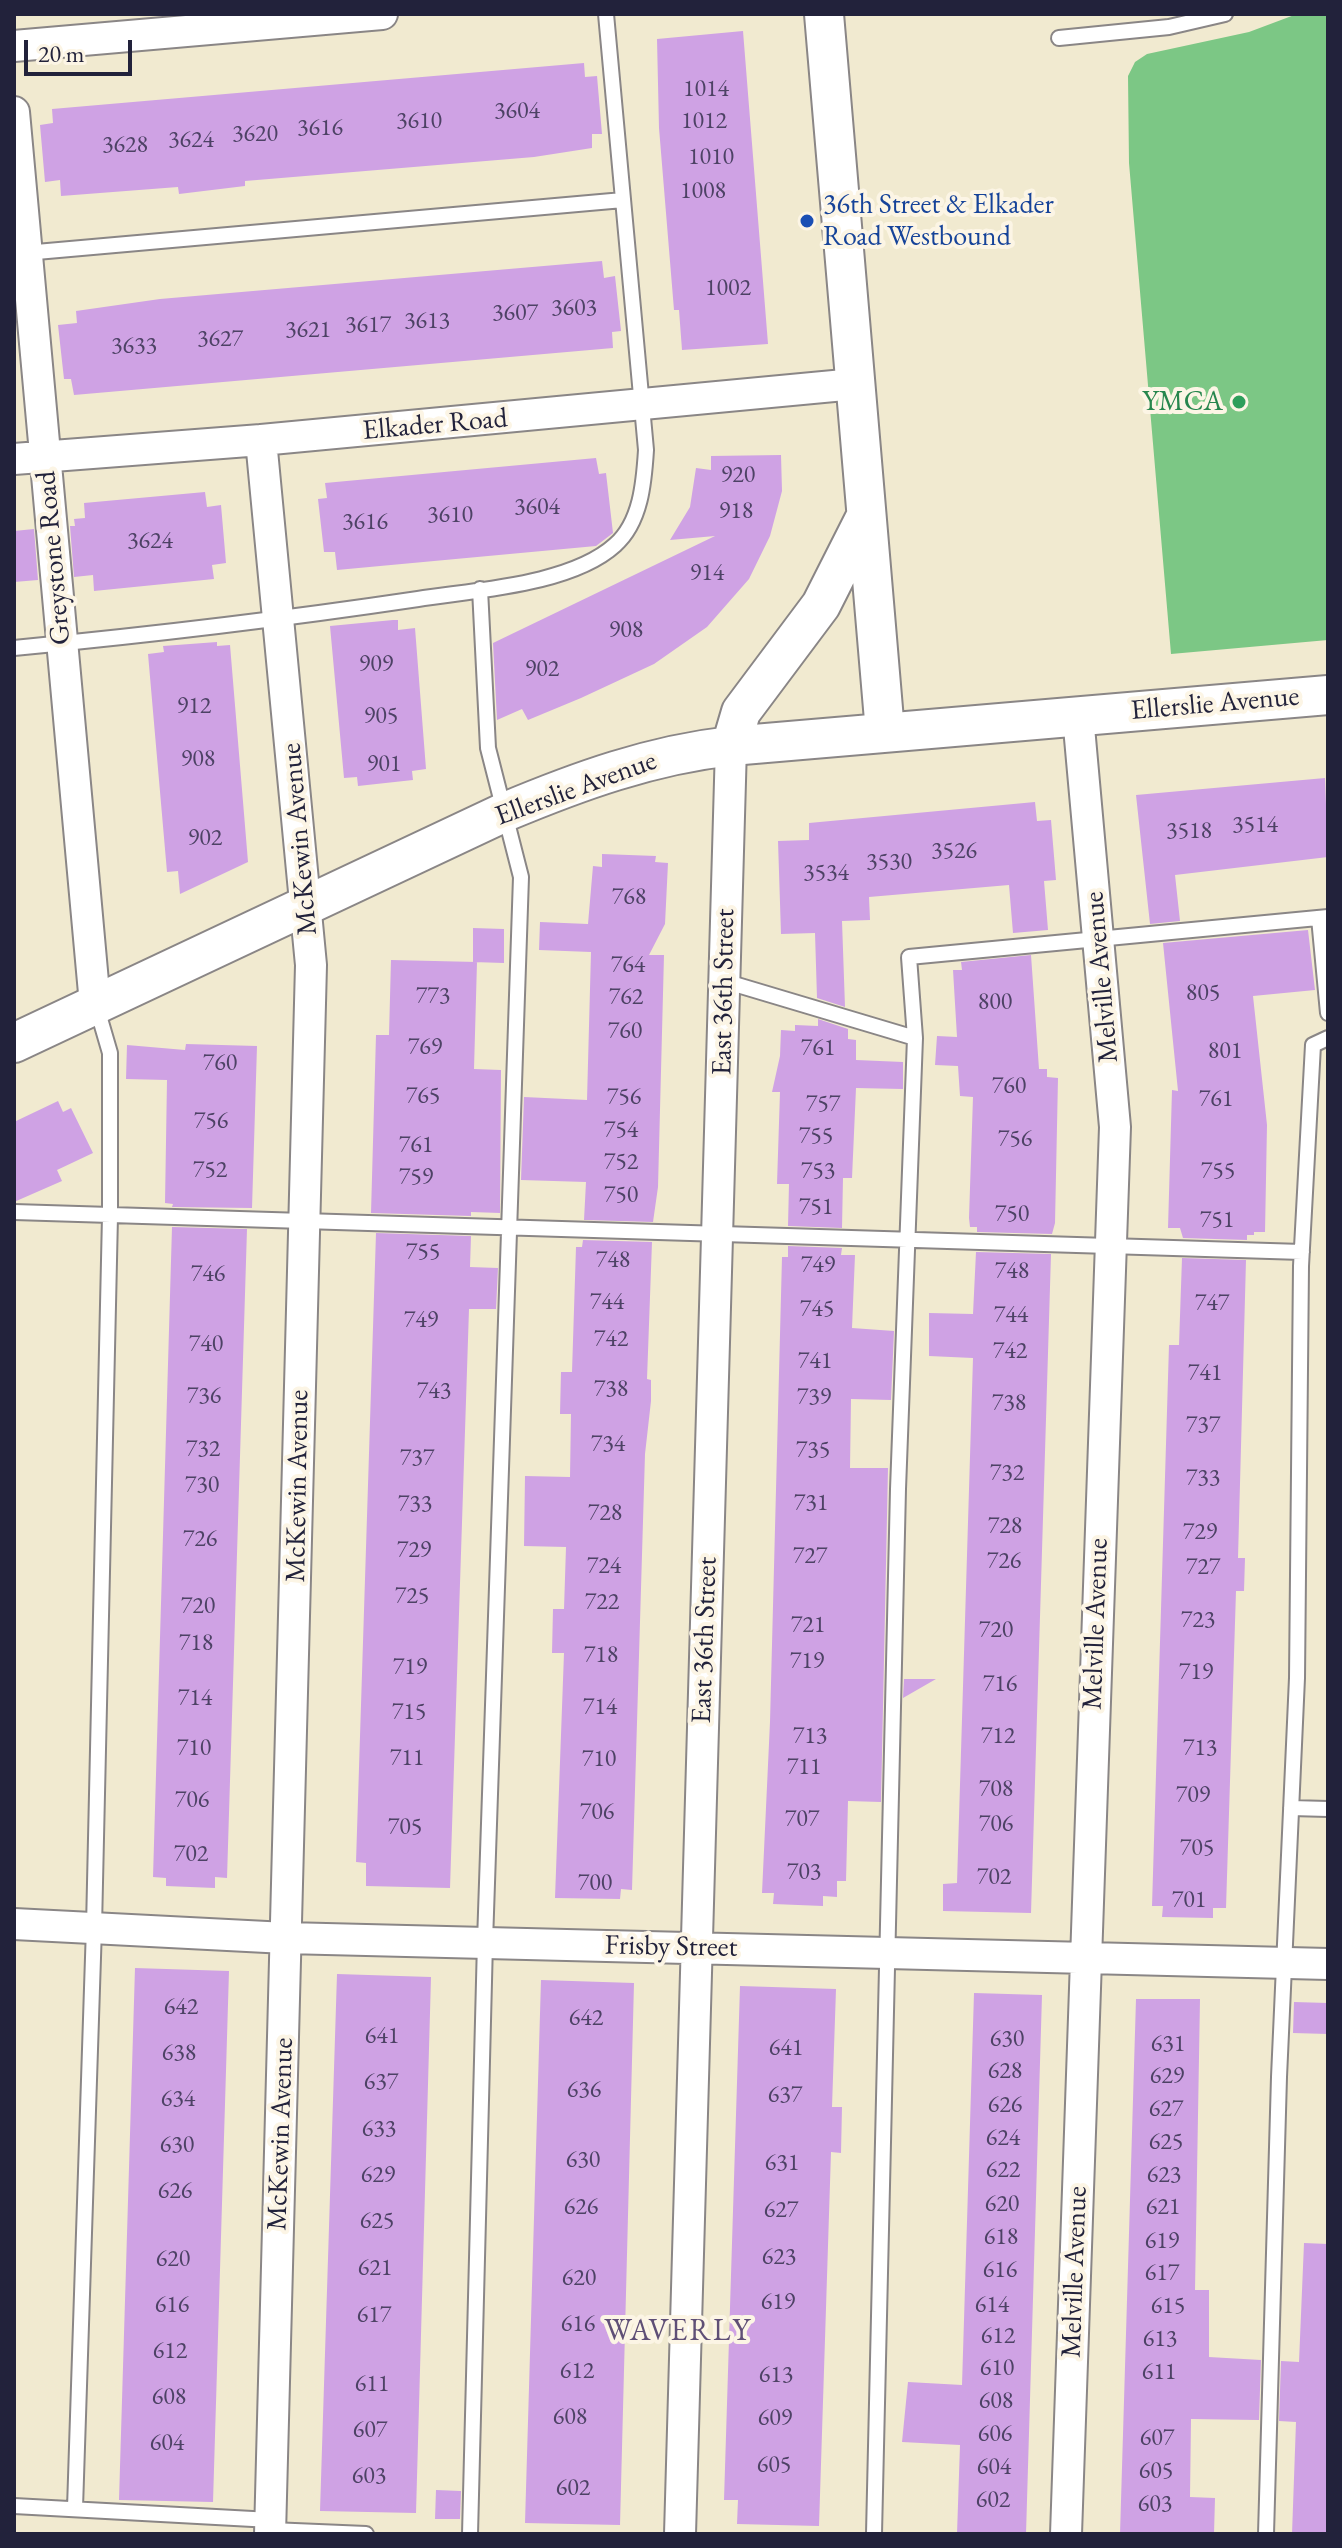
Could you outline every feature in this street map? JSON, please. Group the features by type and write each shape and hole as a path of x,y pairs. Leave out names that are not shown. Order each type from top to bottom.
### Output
{"street":[{"path":"14,46 382,14"},
{"path":"824,14 885,732"},
{"name":"Greystone Road","path":"14,112 20,253 45,456 95,1004"},
{"name":"Elkader Road","path":"14,459 261,440 855,384"},
{"name":"McKewin Avenue","path":"261,440 311,965 271,2528"},
{"path":"731,746 741,712 821,605 866,516"},
{"name":"Ellerslie Avenue","path":"14,1043 505,812 623,767 731,746 1328,695"},
{"name":"Melville Avenue","path":"1066,2534 1115,1127 1078,716"},
{"name":"East 36th Street","path":"680,2534 731,746"},
{"name":"Frisby Street","path":"14,1924 286,1938 1084,1955 1328,1964"}],"lane":[{"path":"14,648 280,620 480,589 559,573 593,560 616,545 633,520 644,487 646,450 606,14"},
{"path":"1059,38 1169,27 1225,14"},
{"path":"20,253 623,200"},
{"path":"470,2534 485,1942 521,877 488,748 480,589"},
{"path":"874,2534 885,1952 915,1038 909,957 1324,917 1328,1013"},
{"path":"724,981 915,1038"},
{"path":"75,2508 94,1927 110,1216 110,1053 95,1004"},
{"path":"1266,2534 1297,1678 1302,1252 1313,1045 1328,1038"},
{"path":"14,1212 1302,1252"},
{"path":"1291,1808 1328,1809"},
{"path":"14,2506 75,2508 271,2528 366,2534"}],"green space":[{"name":"YMCA","path":"1297,14 1328,14 1328,640 1171,654 1129,163 1128,76 1135,62 1147,54 1249,32"}],"building":[{"path":"743,31 768,344 682,350 679,310 674,310 659,128 657,39"},
{"path":"584,63 585,77 597,76 602,134 592,134 592,148 534,157 245,181 245,186 179,194 178,187 61,196 60,180 45,182 40,125 53,123 52,109"},
{"path":"602,261 604,278 615,276 621,331 612,332 613,348 74,395 71,379 64,379 58,325 77,323 76,311 160,299"},
{"path":"781,455 782,491 770,536 749,579 707,627 654,664 581,698 528,720 522,709 497,720 493,643 715,536 670,540 690,507 696,468 711,470 711,456"},
{"path":"596,458 599,474 606,473 613,533 596,546 337,570 335,552 324,552 318,499 327,498 325,483"},
{"path":"205,492 207,507 221,505 226,563 212,565 214,579 94,591 93,575 74,577 70,526 75,526 74,519 85,518 84,503"},
{"path":"34,529 38,580 14,582 14,531"},
{"path":"398,620 398,630 415,628 426,769 412,771 413,780 358,786 357,777 344,778 330,626"},
{"path":"217,642 217,646 230,645 248,862 180,894 178,871 167,872 148,654 164,652 163,646"},
{"path":"1325,778 1328,857 1175,875 1180,921 1150,924 1136,795"},
{"path":"1035,802 1037,821 1051,820 1056,880 1044,881 1048,930 1013,933 1009,885 869,897 870,920 842,921 845,1007 817,998 815,933 781,934 778,841 809,840 809,823"},
{"path":"602,854 656,856 655,862 668,863 665,924 649,955 664,955 658,1187 653,1222 584,1220 586,1182 521,1180 524,1097 587,1100 591,952 539,950 540,922 588,924 593,866 602,867"},
{"path":"473,928 504,929 504,963 473,962"},
{"path":"1308,930 1315,990 1253,996 1267,1125 1265,1232 1247,1235 1247,1240 1183,1238 1180,1228 1168,1228 1172,1090 1178,1091 1163,943"},
{"path":"1031,955 1039,1069 1047,1069 1047,1077 1058,1078 1055,1223 1052,1234 977,1232 977,1227 970,1227 969,1218 973,1097 960,1096 958,1066 935,1065 937,1036 957,1037 953,970 962,970 961,962"},
{"path":"391,960 477,962 474,1069 501,1070 500,1213 471,1212 471,1216 371,1213 376,1035 389,1035"},
{"path":"818,1019 848,1029 848,1039 856,1040 856,1060 903,1062 903,1089 856,1088 852,1178 843,1178 842,1228 788,1226 789,1184 777,1184 780,1092 772,1092 780,1056 781,1030 795,1031 795,1025 818,1026"},
{"path":"186,1044 257,1046 252,1208 172,1207 173,1204 165,1203 167,1080 126,1079 127,1045 185,1050"},
{"path":"58,1101 63,1112 71,1108 93,1153 57,1170 62,1181 14,1202 14,1122"},
{"path":"172,1227 247,1229 227,1878 215,1877 215,1888 166,1886 166,1878 153,1877"},
{"path":"376,1233 471,1236 470,1267 498,1268 496,1309 469,1309 450,1888 366,1886 366,1863 356,1862"},
{"path":"583,1240 652,1242 647,1379 651,1380 651,1401 645,1454 632,1890 621,1889 620,1899 555,1898 564,1653 552,1653 553,1609 564,1609 566,1547 524,1546 525,1476 570,1477 571,1414 560,1414 561,1372 572,1372 576,1247 582,1247"},
{"path":"788,1246 842,1248 841,1255 855,1255 852,1328 894,1331 891,1400 851,1399 850,1468 888,1468 881,1802 848,1801 846,1881 837,1881 837,1897 823,1896 823,1906 773,1904 774,1893 762,1893 770,1722 782,1257 788,1257"},
{"path":"976,1252 1051,1254 1031,1913 943,1911 943,1884 957,1883 973,1358 929,1356 929,1313 973,1314"},
{"path":"1182,1258 1246,1260 1238,1558 1245,1558 1244,1591 1236,1591 1226,1908 1213,1908 1213,1918 1162,1917 1163,1906 1152,1906 1169,1345 1179,1345"},
{"path":"904,1679 936,1679 903,1698"},
{"path":"135,1968 229,1971 213,2502 119,2500"},
{"path":"337,1974 431,1977 416,2513 320,2511"},
{"path":"541,1980 634,1983 620,2525 525,2523"},
{"path":"740,1986 836,1989 832,2107 842,2107 841,2153 831,2152 819,2526 737,2524 738,2500 724,2500"},
{"path":"974,1993 1042,1995 1026,2534 957,2534 960,2445 902,2442 908,2382 962,2385"},
{"path":"1136,1999 1200,1999 1195,2290 1209,2290 1209,2357 1261,2360 1259,2420 1191,2419 1190,2497 1215,2498 1214,2534 1120,2534"},
{"path":"1294,2002 1328,2003 1328,2034 1293,2033"},
{"path":"1304,2243 1328,2244 1327,2534 1292,2534 1296,2422 1279,2421 1281,2361 1299,2362"},
{"path":"436,2490 461,2491 460,2519 435,2519"}],"place":[{"name":"36th Street & Elkader Road Westbound","path":"807,221"},
{"name":"YMCA","path":"1239,402"}],"district":[{"name":"WAVERLY","path":"678,2332"}]}
